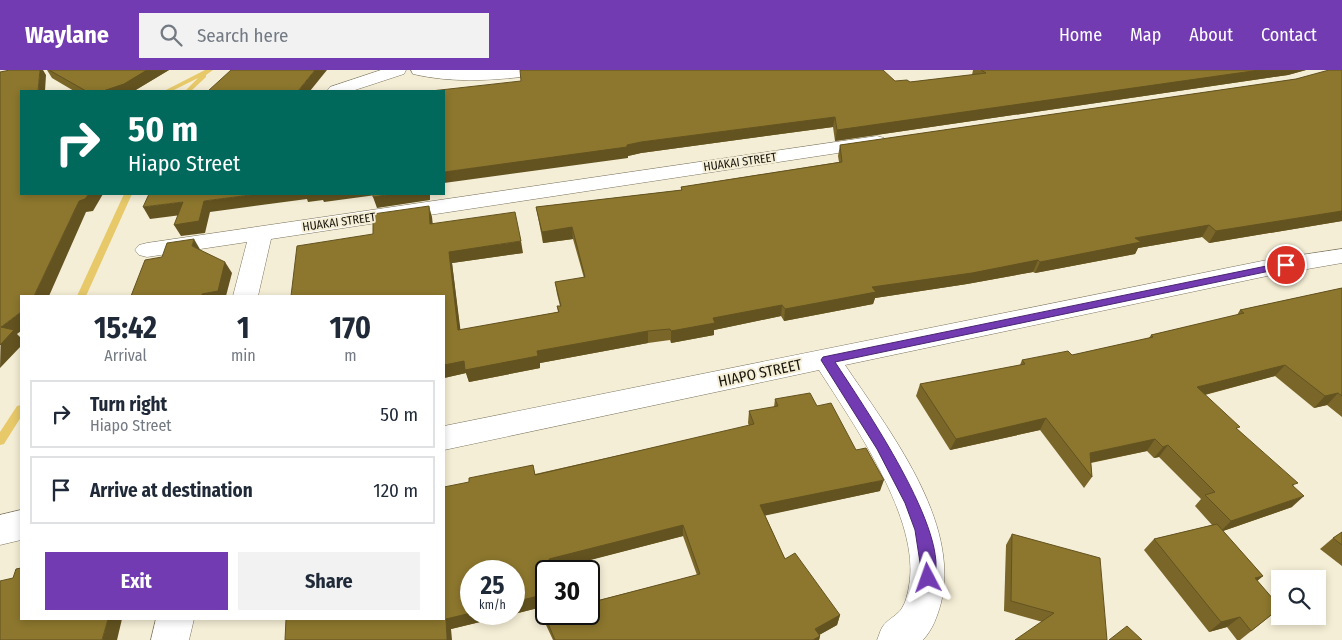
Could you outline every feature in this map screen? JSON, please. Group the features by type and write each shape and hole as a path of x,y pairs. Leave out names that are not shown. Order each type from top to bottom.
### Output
{"street":[{"path":"339,90 398,70"},
{"path":"419,70 453,75 479,76 540,70"},
{"name":"HUAKAI STREET","path":"147,250 900,139"},
{"path":"246,295 261,233"},
{"name":"HIAPO STREET","path":"445,438 1268,268 1342,256"},
{"path":"827,360 882,446 911,502 922,530 929,566 928,590 919,616 896,640"},
{"path":"0,530 20,525"},
{"path":"170,640 175,620"}],"building":[{"path":"40,70 38,90 20,90 20,195 88,195 85,199 79,201 34,295 20,295 20,313 1,327 14,330 0,345 0,72"},
{"path":"49,70 147,70 124,84 106,90 84,90"},
{"path":"231,70 315,70 299,90 209,90"},
{"path":"520,70 883,70 895,81 907,80 910,82 986,73 981,70 1260,70 837,130 835,117 641,142 627,145 627,147 445,172 445,90 440,90 521,81"},
{"path":"1329,70 1342,70 1342,211 1216,231 1209,225 1135,238 1141,242 1040,262 1038,260 972,273 872,287 876,292 785,309 782,305 713,318 715,323 671,331 670,329 648,331 537,351 538,356 465,370 464,361 445,365 445,295 291,295 297,246 373,234 373,214 429,206 430,224 515,212 521,241 449,252 458,330 559,312 557,306 561,306 555,282 585,277 572,227 542,232 536,207 682,190 681,187 842,162 840,145 1296,79"},
{"path":"149,195 250,195 204,201 199,221 174,225 183,202 143,207"},
{"path":"194,239 192,246 225,262 218,291 202,295 131,295 145,260 162,257 167,243"},
{"path":"1342,288 1342,396 1338,393 1325,396 1285,365 1197,387 1240,427 1236,428 1298,483 1292,485 1304,496 1231,521 1205,495 1215,492 1168,445 1163,447 1155,439 1090,453 1092,477 1046,418 956,439 920,384 1025,364 1022,360 1068,351 1072,355 1153,337 1151,335 1244,313 1240,310"},
{"path":"810,393 817,406 831,403 856,450 866,448 884,480 760,505 785,559 795,553 840,615 815,629 820,636 813,640 555,640 549,625 600,625 600,600 700,574 683,525 549,560 535,560 535,597 525,599 525,560 460,560 460,616 446,619 447,640 285,640 286,620 445,620 445,487 469,482 469,478 533,465 535,475 754,424 749,411 778,406 775,399"},
{"path":"1217,524 1263,576 1255,578 1271,597 1271,615 1251,631 1240,617 1221,622 1154,539"},
{"path":"1342,532 1342,545 1333,538"},
{"path":"1012,534 1100,558 1107,640 1015,640 1054,613 1011,601"},
{"path":"20,568 20,620 108,620 102,640 0,640 0,581 13,578 16,569"},
{"path":"1127,626 1142,640 1109,640"}],"waterway":[{"path":"169,90 210,70"},
{"path":"189,90 204,76"},
{"path":"81,295 128,195"},
{"path":"0,441 20,411"}],"route":[{"path":"928,578 929,566 922,530 911,502 882,446 827,360 1286,265"}]}
